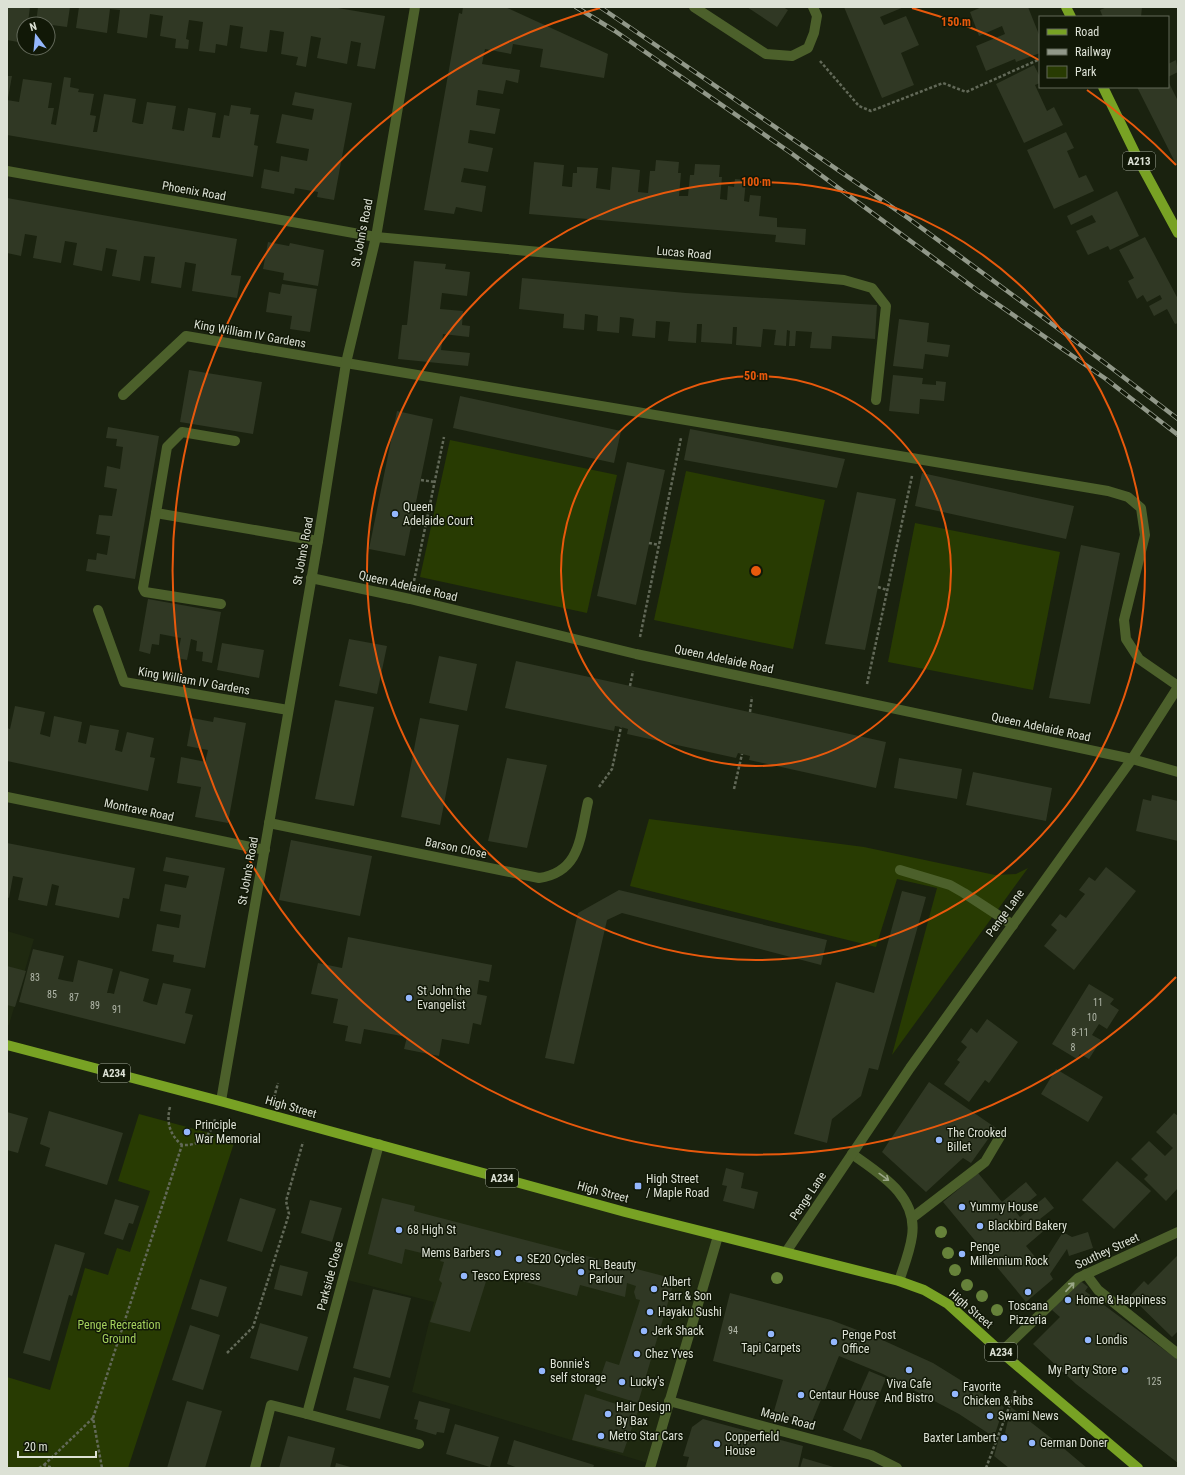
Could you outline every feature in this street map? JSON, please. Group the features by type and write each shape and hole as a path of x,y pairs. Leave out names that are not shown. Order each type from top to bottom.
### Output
{"main road":[{"name":"A213","path":"1103,88 1139,161 1178,233"},
{"name":"High Street","path":"7,1045 174,1090 221,1101 308,1126 718,1236 899,1280 924,1290 948,1304 1001,1352 1138,1468"}],"street":[{"name":"St John's Road","path":"221,1101 318,541 346,364 376,237 415,7"},
{"path":"694,7 766,54 792,56 808,48 814,33 817,16 813,7"},
{"name":"Phoenix Road","path":"7,171 376,237"},
{"name":"Lucas Road","path":"376,237 844,280 872,288 886,306 876,400"},
{"name":"King William IV Gardens","path":"123,395 186,336 346,364"},
{"path":"346,364 1108,491 1128,497 1141,508 1145,535 1124,620 1126,639 1139,658 1178,686"},
{"path":"221,604 145,592 143,588 167,446 182,432 235,441"},
{"path":"156,513 318,541"},
{"name":"Queen Adelaide Road","path":"311,578 410,599 636,654 1132,760 1178,772"},
{"name":"King William IV Gardens","path":"98,610 124,682 288,710"},
{"name":"Penge Lane","path":"786,1252 910,1068 1132,760 1178,686"},
{"name":"Montrave Road","path":"7,796 265,850"},
{"name":"Barson Close","path":"269,823 539,878 552,876 562,871 574,859 588,802"},
{"path":"900,870 950,885 1013,925"},
{"path":"912,1218 986,1162 1001,1135"},
{"name":"Parkside Close","path":"306,1414 379,1144"},
{"path":"852,1154 892,1183 905,1199 912,1218 913,1235 899,1280"},
{"name":"Southey Street","path":"1001,1352 1078,1278 1178,1232"},
{"path":"650,1468 718,1236"},
{"path":"1086,1274 1098,1290 1178,1354"},
{"name":"Maple Road","path":"670,1401 871,1455 898,1468"},
{"path":"255,1468 272,1405 419,1444"}],"path":[{"path":"808,48 859,106 871,111 943,84 966,92 1039,59"},
{"path":"636,654 684,420"},
{"path":"410,599 444,437"},
{"path":"863,702 916,459"},
{"path":"421,480 435,482"},
{"path":"649,543 658,545"},
{"path":"878,587 887,590"},
{"path":"588,802 612,769 621,727"},
{"path":"734,789 742,754"},
{"path":"174,1090 168,1120 171,1134 182,1145 189,1146 199,1143 209,1136 221,1101"},
{"path":"227,1353 253,1327 289,1214 286,1201 308,1126"},
{"path":"39,1468 93,1418 182,1145"},
{"path":"986,1468 1016,1388"},
{"path":"93,1418 102,1468"},
{"path":"44,1465 53,1468"}],"shaded area":[{"path":"7,931 34,939 9,1025 7,1025"},
{"path":"379,1144 718,1236 651,1464 412,1392 434,1302 343,1279"}],"green space":[{"path":"450,440 617,475 587,613 420,577"},
{"path":"686,471 825,500 793,649 654,620"},
{"path":"915,523 1060,552 1033,690 888,662"},
{"path":"649,819 864,847 995,875 1016,874 1028,868 892,1055 937,888 897,879 876,947 630,886"},
{"name":"Penge Recreation Ground","path":"139,1114 235,1140 128,1468 7,1468 7,1377 50,1390 85,1268 108,1275 117,1248 130,1252 150,1191 118,1181"}],"building":[{"path":"7,7 30,7 29,16 16,16 16,42 7,40"},
{"path":"38,7 70,7 67,27 56,26 56,16 37,16"},
{"path":"79,7 332,7 385,16 375,69 357,66 361,43 351,41 347,64 317,58 321,38 311,36 306,67 296,65 298,57 281,54 284,32 270,30 267,52 257,51 240,48 243,27 230,25 227,46 216,44 215,53 199,51 203,22 189,20 186,39 189,40 188,49 175,48 176,39 160,36 163,16 150,14 147,38 117,33 120,10 110,9 107,33 76,28"},
{"path":"463,7 505,7 608,54 604,78 540,67 543,49 513,44 511,54 485,49 482,64 520,70 518,83 506,80 503,94 478,90 476,105 500,109 495,134 470,130 468,143 493,148 488,172 464,168 461,182 486,186 482,212 456,207 454,214 424,210 459,13 462,14"},
{"path":"747,7 783,7 788,10 777,27"},
{"path":"844,7 904,7 880,17 884,25 906,16 919,45 901,53 914,85 882,98"},
{"path":"982,7 1028,7 1039,34 1039,53 1016,62 1015,59 986,71 976,46 1005,34 1002,26 979,36 970,12"},
{"path":"1107,7 1142,7 1141,16 1103,16 1100,10"},
{"path":"1176,60 1178,72 1169,76 1169,64"},
{"path":"1034,65 1039,75 1039,83 1035,85 1047,111 1054,107 1063,125 1024,143 996,84"},
{"path":"7,76 12,76 8,98 7,98"},
{"path":"64,77 71,78 70,87 79,89 78,92 94,94 90,115 96,116 93,132 97,132 104,94 136,99 132,122 140,124 143,124 147,102 176,106 172,129 184,131 188,108 216,113 212,137 220,138 224,115 229,116 231,105 251,108 250,114 259,115 254,145 258,146 253,177 7,135 7,100 19,102 23,79 52,83 48,108 54,108 51,124 56,125"},
{"path":"1169,83 1178,101 1178,168 1138,88 1169,88"},
{"path":"295,92 352,103 334,200 317,197 318,192 295,188 294,194 261,188 264,169 279,172 281,156 307,161 309,149 276,143 282,114 312,120 314,109 292,105"},
{"path":"1066,132 1074,148 1067,151 1079,178 1086,175 1094,191 1054,209 1027,150"},
{"path":"656,160 679,162 678,173 681,173 679,196 688,196 690,175 694,175 695,164 720,165 719,177 722,177 720,199 727,200 728,186 734,187 735,179 746,180 744,201 749,202 750,195 761,196 759,216 777,218 777,227 806,229 805,245 775,242 776,235 529,214 534,162 564,165 562,186 570,187 572,187 573,173 577,173 577,167 598,168 596,188 610,190 612,167 640,170 638,192 648,193 650,171 655,171"},
{"path":"1117,191 1139,236 1110,250 1108,246 1088,255 1076,231 1096,222 1092,215 1071,225 1067,216"},
{"path":"7,198 237,239 231,275 241,276 237,298 192,291 196,264 185,262 181,288 151,283 155,257 144,256 140,281 112,276 117,250 106,248 102,271 73,265 77,243 65,241 61,263 33,258 37,236 25,234 21,256 7,253"},
{"path":"1145,237 1178,299 1178,323 1175,324 1167,309 1154,316 1149,306 1162,299 1160,295 1147,302 1143,295 1137,299 1128,281 1134,278 1119,250"},
{"path":"268,242 289,246 290,243 324,250 318,286 283,280 284,273 263,269"},
{"path":"414,261 446,264 445,269 470,272 467,296 442,293 440,309 463,311 462,325 470,326 469,337 443,334 441,350 470,353 468,366 398,359 402,325 407,325"},
{"path":"522,278 686,293 877,305 875,339 832,336 831,349 810,348 812,332 796,331 795,346 789,346 790,331 787,330 786,346 774,345 776,330 763,329 761,347 736,345 737,327 733,327 732,344 701,342 702,324 697,324 696,343 668,341 670,322 656,321 655,338 632,336 634,319 620,317 619,333 597,331 598,316 585,314 584,330 563,328 564,314 519,309"},
{"path":"282,284 317,289 310,332 290,329 292,316 266,312 269,292 280,294"},
{"path":"899,319 929,323 927,342 950,345 948,357 925,354 923,369 893,366"},
{"path":"189,370 262,382 253,434 180,422"},
{"path":"893,375 923,378 922,384 936,385 936,381 946,382 944,401 920,399 919,414 889,411"},
{"path":"460,396 621,431 614,463 453,428"},
{"name":"Queen Adelaide Court","path":"397,411 433,419 405,556 369,549"},
{"path":"108,427 159,436 135,579 86,571 88,559 96,560 97,553 107,555 110,536 96,534 99,515 112,516 117,489 104,487 107,466 120,469 123,447 116,446 117,439 106,438"},
{"path":"690,429 845,459 837,488 684,460"},
{"path":"627,462 665,470 636,605 597,596"},
{"path":"922,473 1074,506 1066,539 915,506"},
{"path":"857,492 896,499 865,650 825,644"},
{"path":"1081,545 1120,553 1090,704 1049,698"},
{"path":"148,599 221,612 212,663 202,661 203,652 196,651 197,641 191,639 187,660 177,658 181,638 160,634 159,645 152,644 150,654 139,651"},
{"path":"349,639 387,646 377,694 339,686"},
{"path":"222,643 264,650 259,678 217,670"},
{"path":"439,656 477,664 467,711 429,703"},
{"path":"516,661 886,742 876,788 749,760 750,756 738,753 736,758 627,734 628,729 621,727 615,726 614,731 505,708"},
{"path":"335,700 374,707 354,806 315,799"},
{"path":"15,706 45,712 40,734 50,737 54,716 82,722 78,742 86,744 90,725 119,730 115,750 122,752 127,732 154,738 150,757 155,758 148,791 7,761 7,728 10,729"},
{"path":"214,717 246,723 228,823 195,817 201,787 177,783 181,757 206,762 208,750 187,746 192,718 213,722"},
{"path":"420,718 459,725 440,825 401,817"},
{"path":"507,758 547,765 527,848 488,841"},
{"path":"899,758 962,769 957,799 894,788"},
{"path":"973,772 1052,788 1046,821 966,805"},
{"path":"1152,795 1178,801 1178,841 1136,831 1143,799 1151,801"},
{"path":"291,840 372,856 360,916 279,900"},
{"path":"7,843 135,868 129,899 123,898 119,918 55,905 59,886 52,884 47,906 18,900 23,878 13,876 9,898 7,897"},
{"path":"166,857 225,868 205,968 173,962 174,955 152,951 157,924 179,928 181,915 160,911 165,884 186,888 189,876 163,871"},
{"path":"1106,867 1136,891 1074,970 1044,946 1057,930 1051,925 1060,914 1066,918 1085,894 1079,890 1089,877 1095,881"},
{"path":"619,890 827,940 821,965 622,913 607,920 574,1064 545,1058 578,913"},
{"path":"902,891 926,897 878,1070 869,1068 861,1096 832,1119 827,1143 794,1134 836,982 874,993"},
{"name":"St John the Evangelist","path":"348,937 492,965 489,982 479,980 477,994 487,996 481,1025 473,1023 469,1044 442,1039 439,1056 404,1049 407,1037 364,1029 361,1044 345,1041 348,1026 333,1023 338,999 311,994 318,963 342,968"},
{"path":"33,949 64,956 58,979 73,982 78,960 113,969 107,993 114,994 120,971 149,979 143,1001 152,1004 157,1005 163,983 191,989 185,1013 193,1015 185,1044 19,1002"},
{"path":"7,966 26,971 15,1007 7,1005"},
{"path":"1089,984 1114,999 1110,1004 1119,1010 1107,1029 1099,1024 1092,1035 1101,1040 1089,1059 1080,1054 1077,1059 1052,1044"},
{"path":"987,1019 1018,1042 989,1083 985,1080 969,1102 944,1084 960,1062 957,1060 967,1047 961,1042 971,1028 977,1033"},
{"path":"1056,1069 1103,1097 1088,1122 1041,1094"},
{"name":"The Crooked Billet","path":"929,1082 996,1128 971,1163 963,1158 926,1192 882,1152"},
{"path":"49,1111 123,1133 107,1185 45,1166 50,1148 40,1144"},
{"path":"7,1112 28,1118 18,1153 7,1150"},
{"path":"1174,1113 1178,1116 1178,1188 1166,1201 1144,1179 1148,1175 1131,1159 1149,1141 1165,1156 1173,1148 1156,1132"},
{"path":"1117,1161 1151,1191 1114,1229 1082,1200"},
{"path":"726,1168 744,1173 741,1188 758,1192 754,1209 723,1201 727,1186 722,1185"},
{"path":"978,1173 1002,1202 1026,1182 1037,1195 1016,1212 1020,1217 1045,1197 1054,1208 1040,1219 1047,1228 1026,1246 1042,1265 1063,1232 1072,1237 1088,1232 1093,1248 1069,1256 1067,1249 1050,1274 1053,1279 1026,1302 943,1202"},
{"path":"240,1198 276,1209 262,1252 227,1241"},
{"path":"382,1198 415,1206 414,1211 675,1279 638,1403 596,1390 606,1361 619,1365 640,1300 636,1299 634,1292 636,1286 627,1283 625,1297 580,1285 577,1296 489,1272 470,1332 430,1322 442,1283 439,1280 444,1262 440,1261 442,1258 405,1249 402,1264 368,1254"},
{"path":"115,1199 139,1206 133,1224 129,1223 123,1240 104,1234"},
{"path":"310,1200 342,1208 332,1242 301,1233"},
{"path":"55,1244 85,1253 72,1296 69,1295 50,1361 23,1353"},
{"path":"1178,1255 1178,1331 1172,1337 1130,1296 1144,1281 1148,1285"},
{"path":"280,1265 308,1272 302,1296 274,1289"},
{"path":"200,1279 227,1287 218,1317 191,1309"},
{"path":"1078,1279 1088,1287 1085,1291 1178,1360 1178,1463 1076,1384 1033,1344 1060,1317 1052,1310"},
{"path":"373,1289 411,1298 390,1378 353,1368"},
{"path":"730,1293 831,1320 878,1338 933,1363 1004,1407 994,1437 959,1414 883,1374 839,1356 811,1424 774,1411 783,1380 713,1361"},
{"path":"260,1323 308,1337 298,1371 250,1358"},
{"path":"190,1325 220,1335 203,1390 172,1380"},
{"path":"869,1371 886,1378 861,1440 843,1430"},
{"path":"354,1377 389,1386 380,1419 346,1410"},
{"path":"585,1394 638,1411 623,1453 572,1440"},
{"path":"187,1401 222,1411 205,1468 167,1468"},
{"path":"419,1401 450,1409 444,1433 437,1432 436,1435 416,1429 418,1420 414,1419"},
{"path":"1011,1407 1087,1468 1009,1468 994,1456 1000,1435 1005,1433"},
{"path":"703,1419 803,1446 798,1468 686,1468 689,1457 683,1456 692,1427"},
{"path":"455,1424 499,1437 490,1467 446,1454"},
{"path":"288,1436 335,1448 330,1468 279,1468"},
{"path":"514,1440 594,1465 593,1468 518,1468 507,1464"},
{"path":"803,1458 837,1468 800,1468"},
{"path":"336,1463 354,1468 335,1468"}],"railway":[{"path":"576,7 615,31 791,153 977,290 1106,379 1178,435"},
{"path":"600,7 908,218 1105,363 1178,419"}],"place":[{"name":"Queen Adelaide Court","path":"395,514"},
{"name":"St John the Evangelist","path":"409,998"},
{"name":"Principle War Memorial","path":"187,1132"},
{"name":"The Crooked Billet","path":"939,1140"},
{"name":"High Street / Maple Road","path":"638,1186"},
{"name":"Yummy House","path":"962,1207"},
{"name":"Blackbird Bakery","path":"980,1226"},
{"name":"68 High St","path":"399,1230"},
{"name":"Mems Barbers","path":"498,1253"},
{"name":"Penge Millennium Rock","path":"962,1254"},
{"name":"SE20 Cycles","path":"519,1259"},
{"name":"RL Beauty Parlour","path":"581,1272"},
{"name":"Tesco Express","path":"464,1276"},
{"name":"Albert Parr & Son","path":"654,1289"},
{"name":"Toscana Pizzeria","path":"1028,1292"},
{"name":"Home & Happiness","path":"1068,1300"},
{"name":"Hayaku Sushi","path":"650,1312"},
{"name":"Jerk Shack","path":"644,1331"},
{"name":"Tapi Carpets","path":"771,1334"},
{"name":"Londis","path":"1088,1340"},
{"name":"Penge Post Office","path":"834,1342"},
{"name":"Chez Yves","path":"637,1354"},
{"name":"Viva Cafe And Bistro","path":"909,1370"},
{"name":"My Party Store","path":"1125,1370"},
{"name":"Bonnie's self storage","path":"542,1371"},
{"name":"Lucky's","path":"622,1382"},
{"name":"Favorite Chicken & Ribs","path":"955,1394"},
{"name":"Centaur House","path":"801,1395"},
{"name":"Hair Design By Bax","path":"608,1414"},
{"name":"Swami News","path":"990,1416"},
{"name":"Metro Star Cars","path":"601,1436"},
{"name":"Baxter Lambert","path":"1004,1438"},
{"name":"German Doner","path":"1032,1443"},
{"name":"Copperfield House","path":"717,1444"}]}
